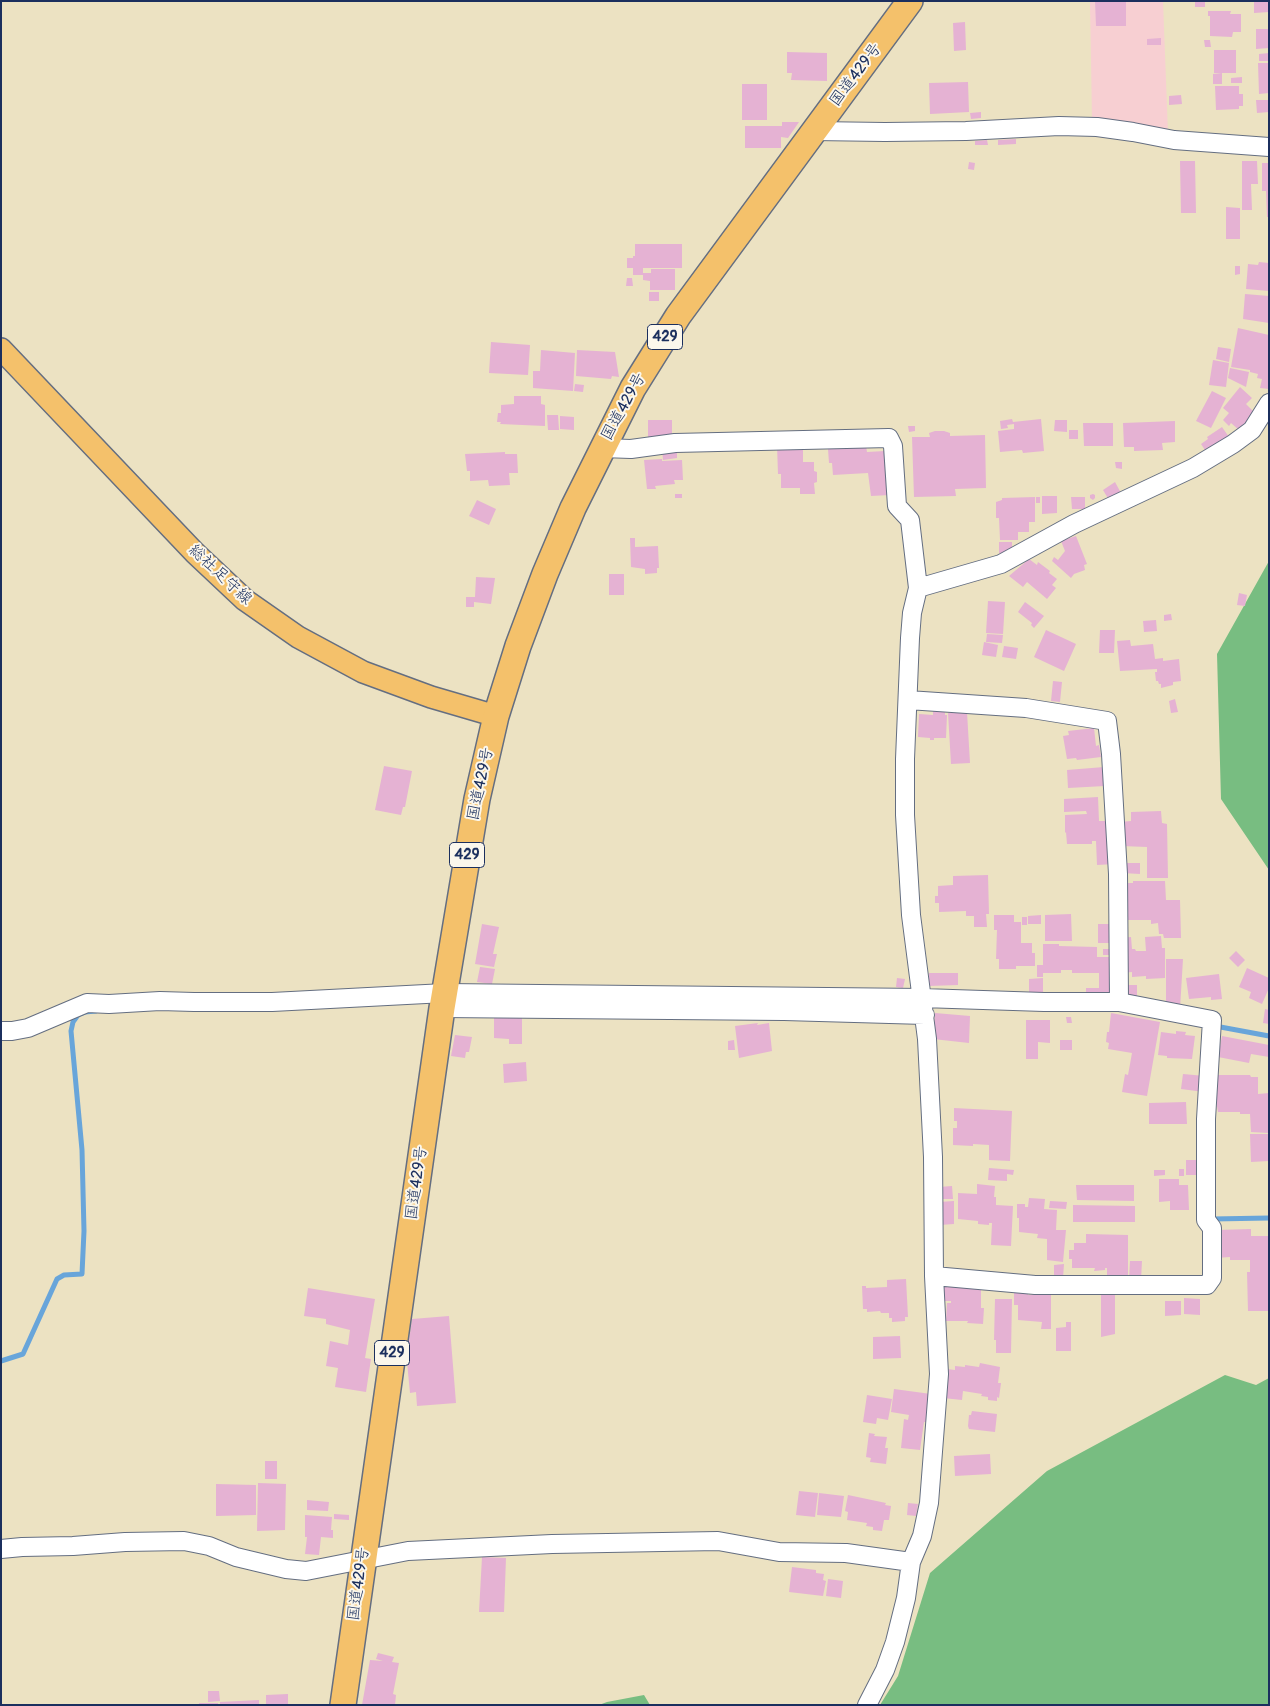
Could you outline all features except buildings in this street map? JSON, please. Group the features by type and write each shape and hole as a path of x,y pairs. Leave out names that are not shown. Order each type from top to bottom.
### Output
{"highway":[{"name":"国道429号","path":"342,1705 444,1000 477,799 496,716 518,646 545,574 573,508 633,388 678,316 910,1"}],"main road":[{"name":"総社足守線","path":"1,350 195,553 245,600 298,637 363,672 431,697 496,716"}],"street":[{"path":"814,131 930,132 1059,126 1133,132 1174,140 1269,147"},
{"path":"918,588 1001,564 1074,524 1193,468 1252,430 1269,403"},
{"path":"602,448 631,449 685,442 889,438 893,446 897,506 910,520 918,588 912,613 910,638 905,759 905,815 911,915 924,1007 933,1157 934,1276 939,1374 929,1503 922,1536 911,1562 906,1598 895,1642 885,1670 868,1705"},
{"path":"908,700 1026,708 1107,721 1111,754 1118,874 1119,1002"},
{"path":"1,1030 12,1031 28,1028 87,1003 109,1004 160,1001 444,1000 784,1011 1044,1002 1119,1002 1212,1020 1206,1120 1206,1220 1212,1228 1212,1278 1207,1285 1035,1285 934,1276"},
{"path":"1,1549 125,1542 184,1541 209,1546 236,1557 286,1569 306,1571 408,1551 630,1542 718,1541 779,1552 846,1553 911,1562"}],"shaded area":[{"path":"1090,1 1163,1 1168,134 1092,120"}],"green space":[{"path":"1269,561 1269,870 1221,799 1217,654"},
{"path":"1225,1375 1256,1385 1269,1378 1269,1705 880,1705 898,1676 930,1573 1047,1471"},
{"path":"644,1695 650,1705 599,1705 607,1702"}],"waterway":[{"path":"1,1361 23,1354 57,1279 64,1275 82,1274 84,1231 82,1150 71,1031 73,1022 78,1015 96,1011"},
{"path":"1215,1026 1269,1036"},
{"path":"1212,1216 1212,1219 1269,1218"}]}
